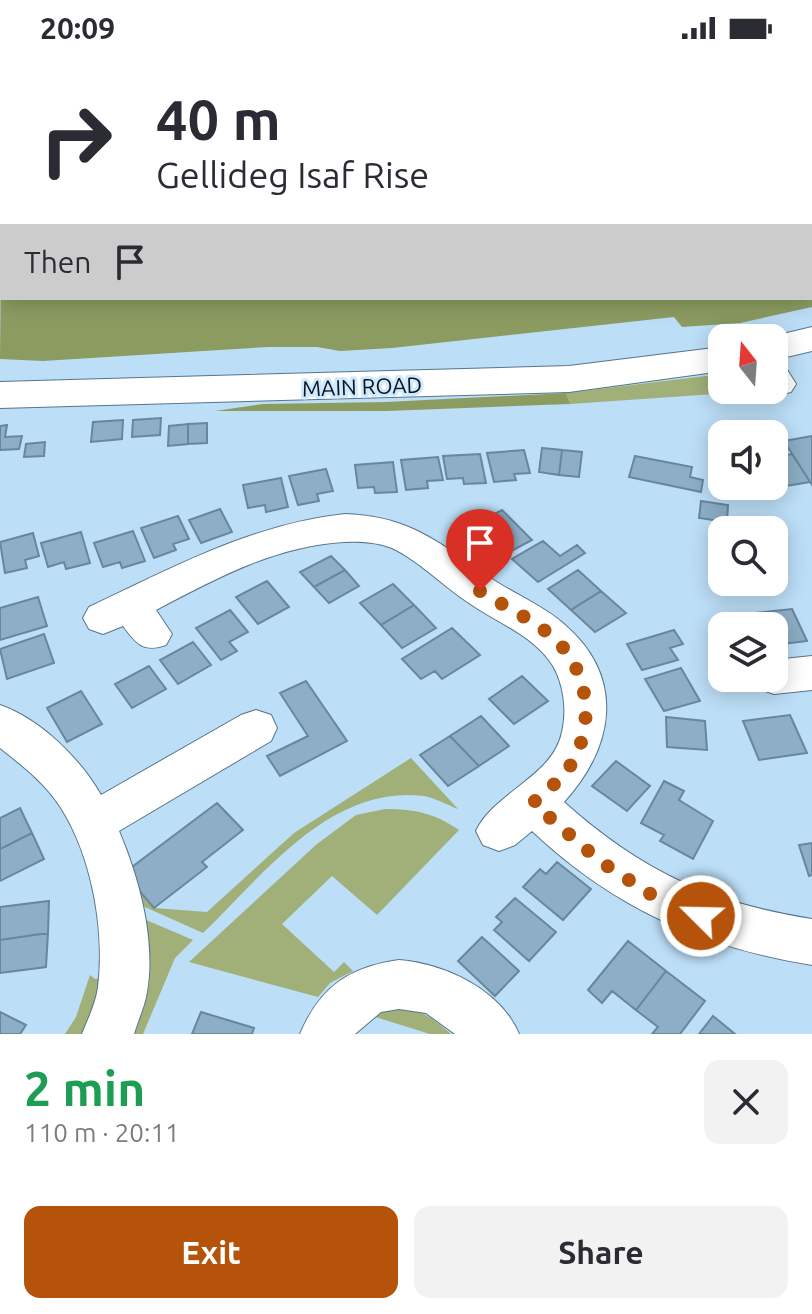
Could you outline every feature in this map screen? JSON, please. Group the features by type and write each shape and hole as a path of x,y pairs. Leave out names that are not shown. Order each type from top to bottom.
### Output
{"main road":[{"path":"788,359 812,339"},
{"name":"MAIN ROAD","path":"0,395 569,379 708,361"}],"street":[{"path":"128,619 234,556 311,532 345,528 378,530 410,539 480,591 538,627 558,643 572,662 586,699 587,719 581,746 565,773 516,817 601,862 652,895 726,926 795,940"},
{"path":"0,723 63,776 92,823 107,860 116,896 124,958 123,990 108,1034"},
{"path":"92,823 256,728"},
{"path":"326,1034 338,1012 356,996 380,986 405,983 432,989 454,1001 493,1034"}],"green space":[{"path":"1,300 812,300 812,307 740,323 682,327 674,317 392,348 340,351 317,347 268,347 43,361 0,359"},
{"path":"708,376 708,394 570,404 566,393"},
{"path":"566,393 570,404 387,411 215,411 263,404 386,402"},
{"path":"411,758 458,809 424,796 390,796 359,804 301,838 203,933 127,899 124,873 154,908 207,912 294,833"},
{"path":"385,809 424,813 459,830 377,915 332,876 282,924 334,972 344,962 353,971 330,983 318,997 189,962 317,844 356,815"},
{"path":"130,913 193,940 175,958 143,1034 118,1034"},
{"path":"90,975 95,979 106,977 96,1034 65,1034 76,1017"},
{"path":"393,1006 424,1014 451,1034 430,1034 372,1016"}],"building":[{"path":"161,418 160,435 132,437 133,420"},
{"path":"123,420 122,439 91,442 93,422"},
{"path":"207,423 207,443 188,444 188,424"},
{"path":"188,424 188,444 168,446 169,426"},
{"path":"7,425 5,437 22,436 19,449 0,450 0,426"},
{"path":"812,436 812,485 788,447 788,440"},
{"path":"45,442 44,456 24,457 26,444"},
{"path":"542,448 562,450 559,475 539,472"},
{"path":"524,450 530,473 514,474 516,480 494,482 487,453"},
{"path":"562,450 582,452 579,477 559,475"},
{"path":"480,454 486,483 464,484 463,478 447,479 443,456"},
{"path":"792,454 810,482 788,486 788,455"},
{"path":"635,456 692,467 690,477 703,480 701,492 629,477"},
{"path":"438,457 443,480 427,481 428,488 406,490 401,460"},
{"path":"393,462 397,492 375,493 374,487 358,488 355,465"},
{"path":"326,469 333,491 317,494 319,501 298,505 289,476"},
{"path":"281,478 288,507 266,512 265,505 248,508 243,485"},
{"path":"701,501 728,505 727,516 699,518"},
{"path":"220,509 232,532 201,543 189,520"},
{"path":"502,510 532,540 500,557 471,526"},
{"path":"178,516 189,539 173,544 176,550 154,558 141,528"},
{"path":"133,531 145,561 122,568 120,562 103,567 94,543"},
{"path":"81,532 90,563 66,569 64,562 48,567 41,543"},
{"path":"33,533 39,556 25,560 27,568 5,573 0,542"},
{"path":"543,541 560,556 577,545 585,553 538,582 512,559"},
{"path":"331,556 345,570 314,587 300,572"},
{"path":"345,570 359,586 329,603 314,587"},
{"path":"578,570 601,591 571,610 548,589"},
{"path":"267,581 289,607 258,624 236,597"},
{"path":"393,584 414,605 381,625 360,603"},
{"path":"601,591 626,613 595,632 571,610"},
{"path":"38,597 47,626 0,640 0,608"},
{"path":"414,605 436,628 402,648 381,625"},
{"path":"792,609 807,641 788,643 788,612 764,612"},
{"path":"230,610 248,632 229,642 237,651 221,660 196,628"},
{"path":"452,628 480,655 442,679 435,671 421,679 402,659"},
{"path":"674,630 683,644 670,648 678,660 642,670 627,644"},
{"path":"44,634 54,663 7,679 0,649"},
{"path":"193,642 211,665 178,684 160,660"},
{"path":"149,666 166,689 132,708 115,684"},
{"path":"681,668 700,701 664,711 645,679"},
{"path":"522,676 548,701 514,724 489,699"},
{"path":"306,681 347,741 280,776 267,756 308,736 280,693"},
{"path":"81,691 102,724 67,742 47,708"},
{"path":"790,715 807,753 759,760 743,721"},
{"path":"481,716 509,746 479,766 450,736"},
{"path":"666,717 705,721 707,750 667,747"},
{"path":"450,736 479,766 448,786 420,755"},
{"path":"616,761 650,786 627,811 592,786"},
{"path":"664,781 684,791 679,800 713,821 693,859 660,841 664,835 641,823"},
{"path":"217,803 243,830 202,862 207,867 154,908 124,873"},
{"path":"20,808 32,833 0,849 0,818"},
{"path":"32,833 44,859 0,881 0,849"},
{"path":"812,843 812,875 809,876 799,845"},
{"path":"557,862 591,889 563,920 523,887 540,869 546,874"},
{"path":"515,898 556,932 529,961 494,930 502,922 496,917"},
{"path":"49,901 48,933 0,940 0,907"},
{"path":"48,933 46,967 0,973 0,940"},
{"path":"482,937 519,971 495,996 458,961"},
{"path":"628,941 666,971 636,1010 612,991 602,1003 588,990"},
{"path":"666,971 705,1001 680,1034 652,1034 658,1027 636,1010"},
{"path":"0,1012 26,1025 20,1034 0,1034"},
{"path":"201,1012 254,1028 252,1034 192,1034"},
{"path":"713,1016 735,1034 699,1034"}],"route":[{"path":"480,591 558,643 572,662 586,699 587,719 581,746 565,773 533,803 601,862 652,895 701,916"}]}
